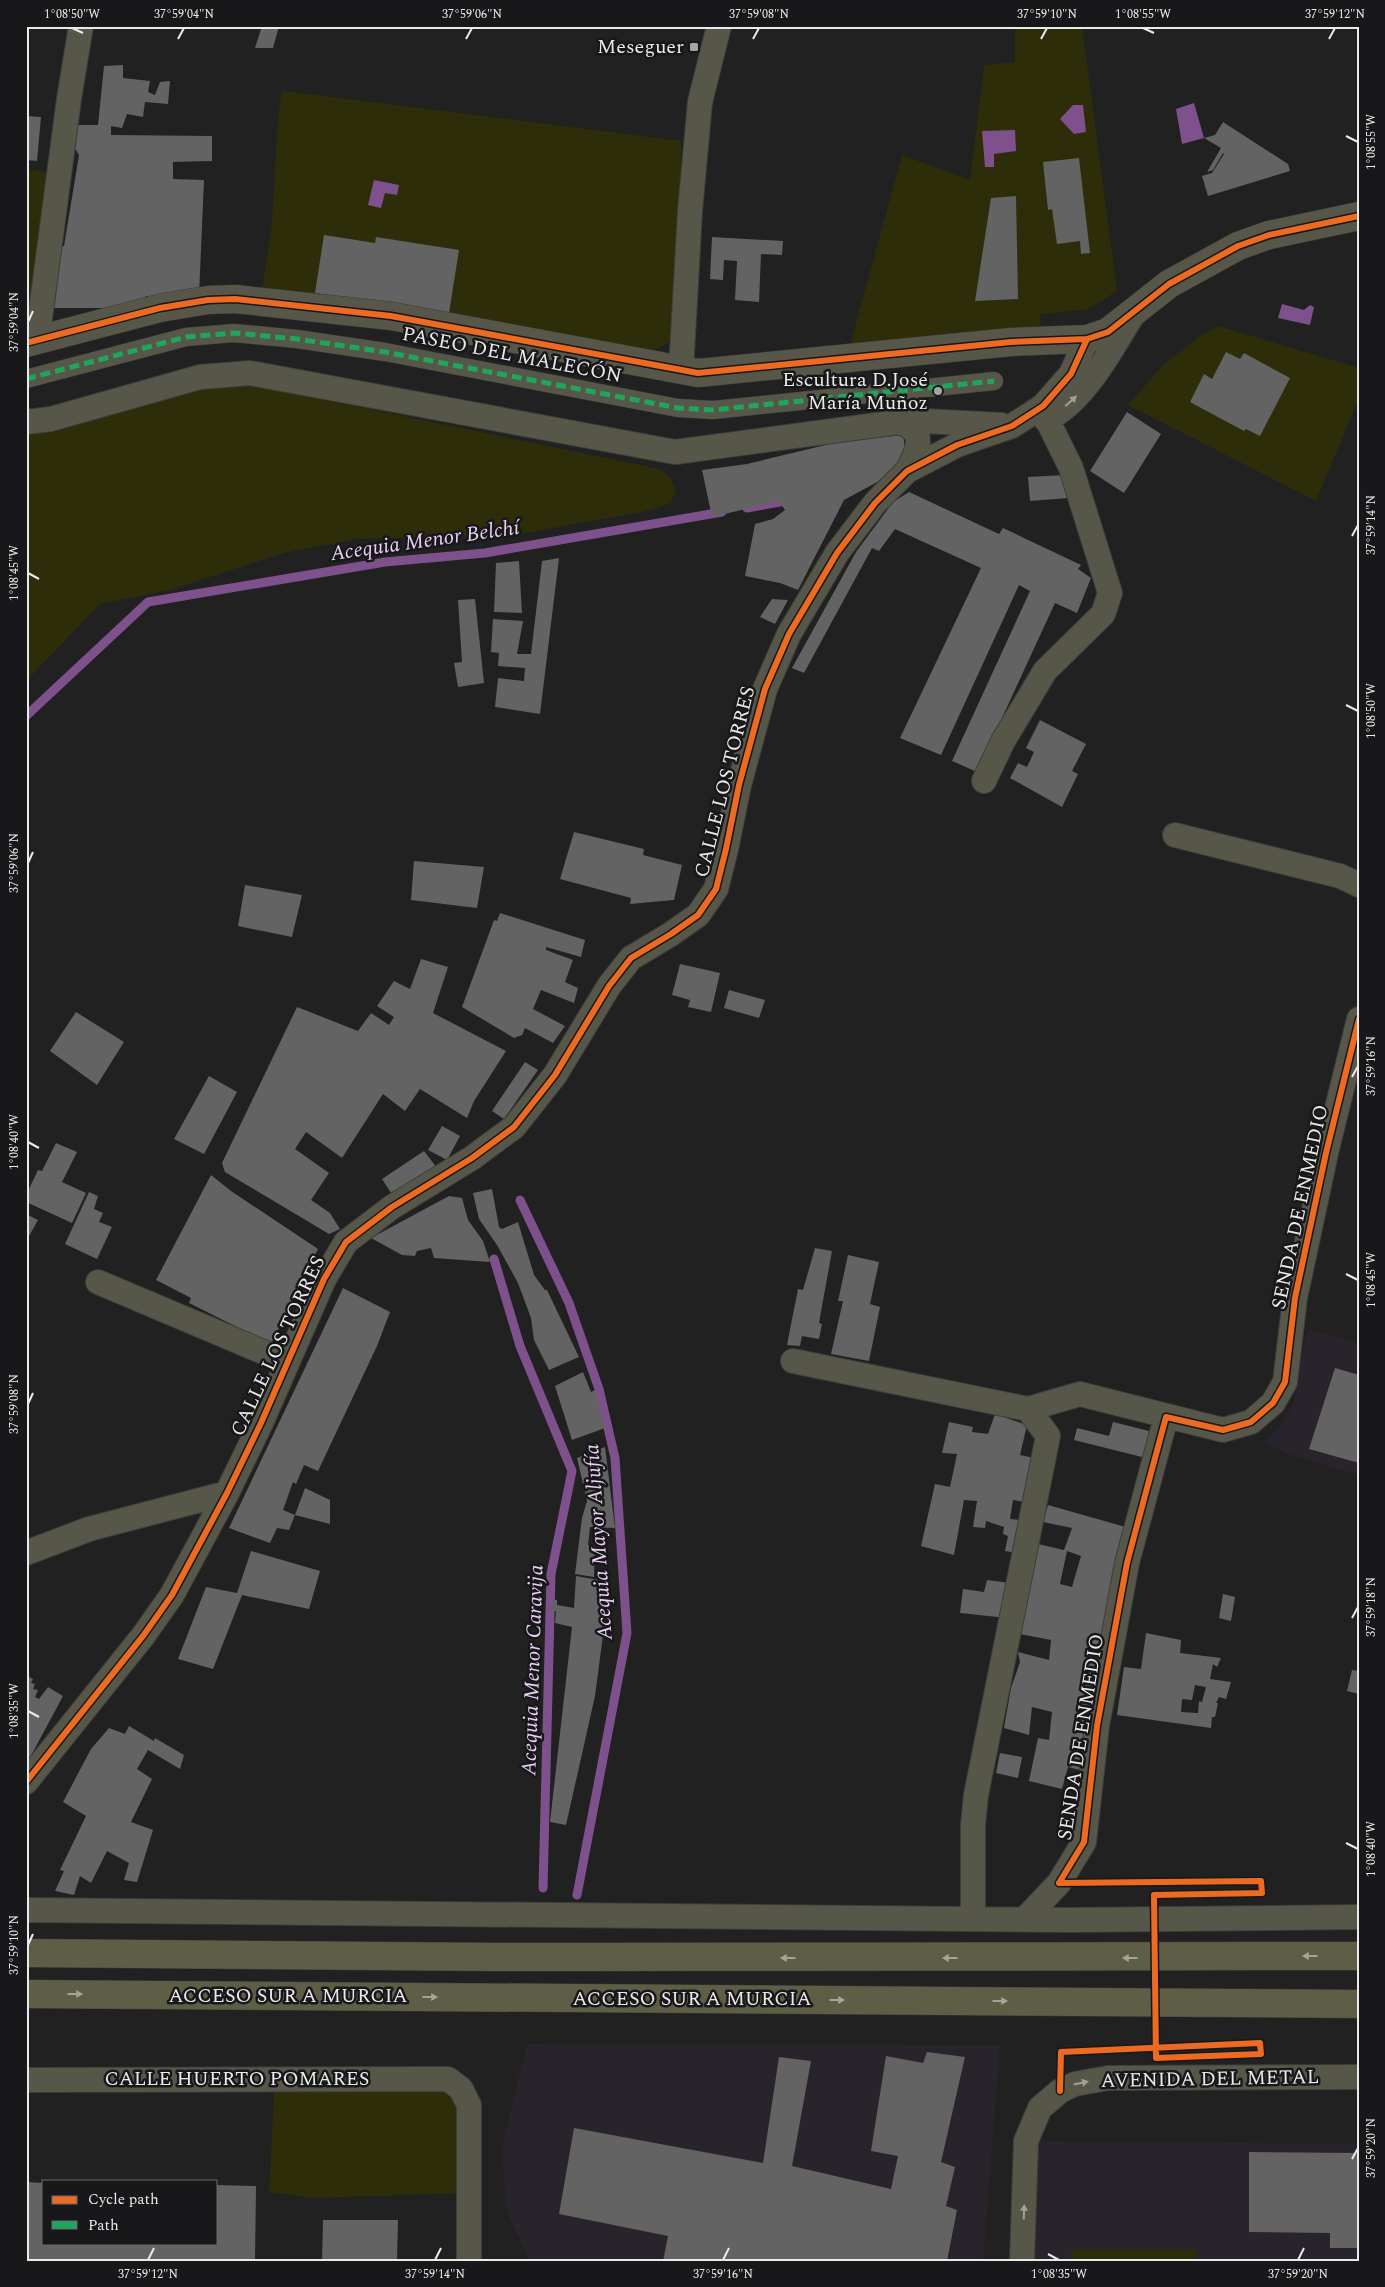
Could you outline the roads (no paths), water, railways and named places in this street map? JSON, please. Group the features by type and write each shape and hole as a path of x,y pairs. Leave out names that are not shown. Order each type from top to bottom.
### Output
{"highway":[{"name":"ACCESO SUR A MURCIA","path":"26,1953 540,1958 1359,1956"},
{"name":"ACCESO SUR A MURCIA","path":"26,1994 1359,2004"}],"street":[{"path":"82,26 68,98 32,342 184,303 235,299 255,299 391,316 682,371 716,372 1011,342 1087,339 1108,332 1169,284 1238,246 1269,235 1359,216"},
{"path":"682,371 690,211 700,102 719,26"},
{"path":"1044,413 1078,394 1095,375 1135,311"},
{"name":"PASEO DEL MALECÓN","path":"26,380 186,337 234,333 287,337 385,352 678,408 697,410 994,381"},
{"path":"26,422 51,420 200,377 250,373 675,452 899,422 925,421 1012,426 1033,425 1044,413 1058,390 1071,374 1087,339"},
{"path":"984,781 1003,741 1045,672 1103,614 1110,593 1071,468 1044,413"},
{"path":"899,422 912,428 917,433 918,440 914,457 907,471"},
{"name":"CALLE LOS TORRES","path":"26,1782 143,1636 192,1560 261,1423 324,1279 346,1242 392,1207 472,1158 514,1127 554,1075 609,986 631,958 672,934 698,915 716,888 739,785 765,689 789,634 837,553 875,503 907,471 957,445 1012,426"},
{"path":"1175,835 1340,876 1359,885"},
{"name":"SENDA DE ENMEDIO","path":"1025,1919 1059,1883 1084,1842 1097,1726 1127,1562 1166,1417 1223,1430 1251,1422 1273,1403 1285,1382 1295,1298 1326,1153 1359,1019"},
{"path":"98,1282 287,1362"},
{"path":"793,1362 1028,1409 1080,1394 1166,1417"},
{"path":"973,1918 973,1825 976,1795 1048,1436 1028,1409"},
{"path":"26,1553 89,1529 227,1493"},
{"path":"26,1910 1025,1919 1359,1917"},
{"name":"AVENIDA DEL METAL","path":"1022,2261 1026,2141 1040,2108 1060,2091 1075,2084 1108,2078 1359,2077"},
{"name":"CALLE HUERTO POMARES","path":"26,2080 448,2079 461,2089 468,2105 469,2261"}],"waterway":[{"name":"Acequia Menor Belchí","path":"747,508 791,500"},
{"name":"Acequia Menor Belchí","path":"26,716 148,602 385,562 485,553 722,512"},
{"name":"Acequia Mayor Aljufía","path":"520,1200 569,1303 599,1389 615,1458 627,1633 577,1895"},
{"name":"Acequia Menor Caravija","path":"494,1259 520,1346 572,1471 551,1574 543,1888"}],"place":[{"name":"Meseguer","path":"694,47"},
{"name":"Escultura D.José María Muñoz","path":"938,391"}]}
